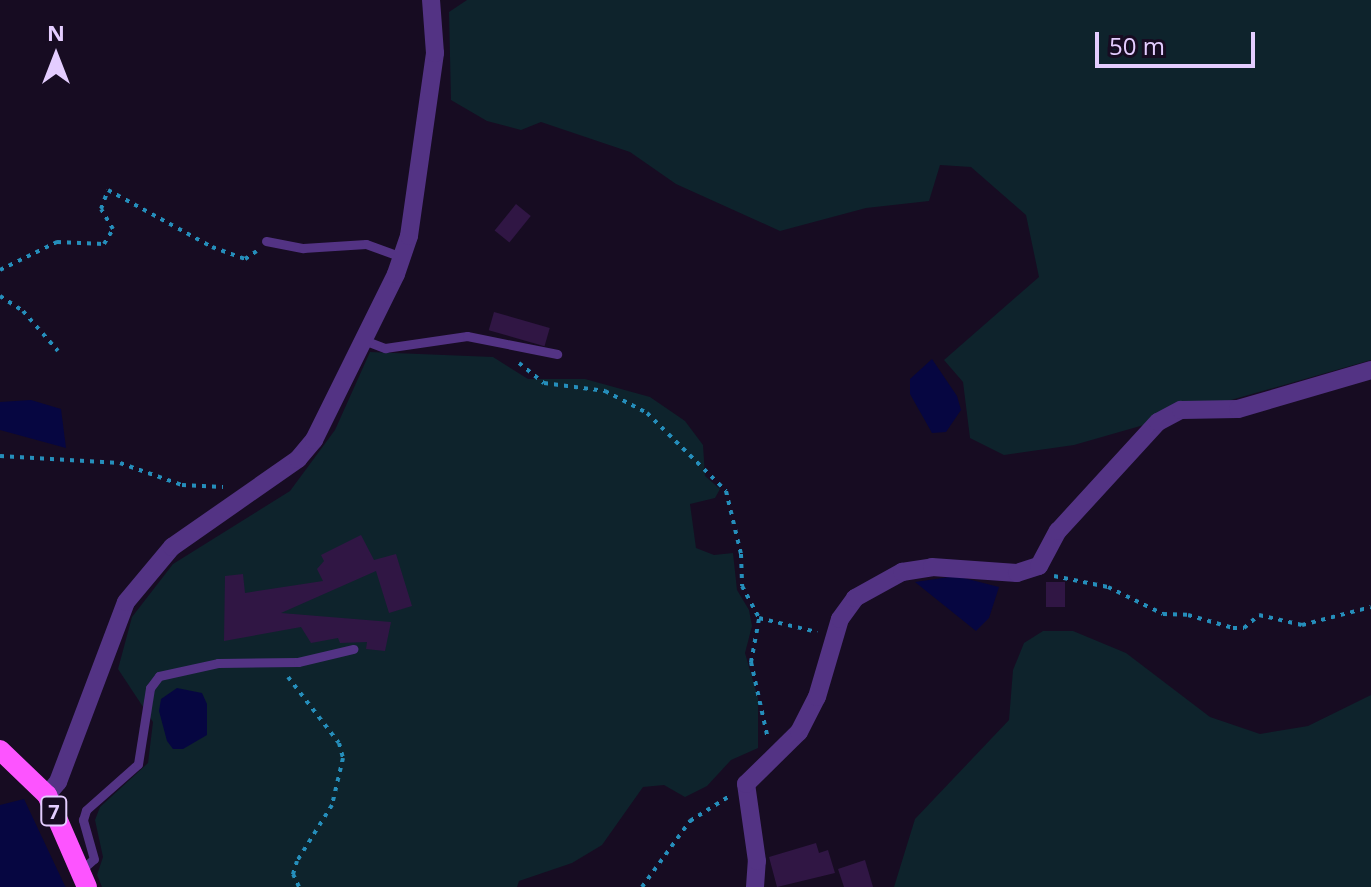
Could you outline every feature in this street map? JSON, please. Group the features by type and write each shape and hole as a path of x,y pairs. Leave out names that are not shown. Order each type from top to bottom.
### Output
{"main road":[{"name":"7","path":"0,750 47,795 84,879"}],"street":[{"path":"47,795 58,782 126,602 172,547 235,507 298,459 314,440 402,257 435,53 431,0"},
{"path":"755,887 757,861 746,784 769,758 799,732 817,697 836,633 855,598 902,572 956,567 1017,573 1039,566 1058,531 1158,422 1181,410 1238,409 1272,401 1371,370"}],"lane":[{"path":"266,241 303,248 366,244 402,257"},
{"path":"360,339 385,348 467,336 557,354"},
{"path":"84,879 94,859 83,820 86,810 138,764 150,688 159,676 218,663 279,664 353,649"}],"path":[{"path":"0,270 57,242 104,244 113,229 101,209 108,190 245,259 266,241"},
{"path":"0,296 23,311 58,351"},
{"path":"496,343 544,383 627,398 715,475 726,491 736,530 742,586 759,618 751,662 766,714 769,758"},
{"path":"0,456 24,461 97,460 149,470 182,485 213,483 224,488 235,507"},
{"path":"1039,566 1053,576 1108,587 1163,614 1233,628 1244,628 1259,615 1302,625 1371,607"},
{"path":"759,618 799,631 836,633"},
{"path":"279,664 339,743 343,758 332,805 297,861 293,874 299,887"},
{"path":"642,887 690,821 746,784"}],"shaded area":[{"path":"467,0 1371,0 1371,360 1074,445 1004,455 970,438 963,382 944,360 1039,277 1026,215 971,167 940,165 929,201 866,208 780,231 676,184 630,152 541,122 521,130 487,121 451,100 449,12"},
{"path":"370,352 493,357 528,379 585,379 650,397 685,421 703,445 705,476 720,489 715,498 690,504 696,548 714,555 733,553 737,590 749,610 752,626 745,653 758,698 758,748 731,760 707,786 685,797 664,785 643,787 602,845 572,863 519,881 517,887 102,887 97,875 103,857 95,820 100,807 148,763 153,722 118,669 132,617 173,564 290,491 335,430"},
{"path":"932,359 957,396 961,410 946,432 932,433 910,394 910,379"},
{"path":"31,400 61,409 66,448 0,430 0,402"},
{"path":"956,576 999,587 989,618 976,631 915,582"},
{"path":"1043,631 1073,631 1126,653 1210,717 1260,734 1308,726 1371,695 1371,887 894,887 915,819 1009,720 1013,670 1024,643"},
{"path":"177,688 202,693 207,704 207,735 183,749 173,749 167,741 159,711 161,699"},
{"path":"24,799 66,887 0,887 0,805"}],"building":[{"path":"516,204 531,216 509,242 495,230"},
{"path":"494,312 550,328 545,346 489,330"},
{"path":"361,535 374,560 396,554 412,606 389,613 376,571 281,613 391,622 385,651 366,649 367,642 340,643 338,638 311,643 301,627 224,641 225,576 243,574 245,593 323,581 317,569 324,561 321,555"},
{"path":"1046,582 1065,582 1065,607 1046,607"},
{"path":"816,843 819,853 828,850 835,873 777,887 769,857"},
{"path":"865,860 873,887 844,887 838,869"}]}
